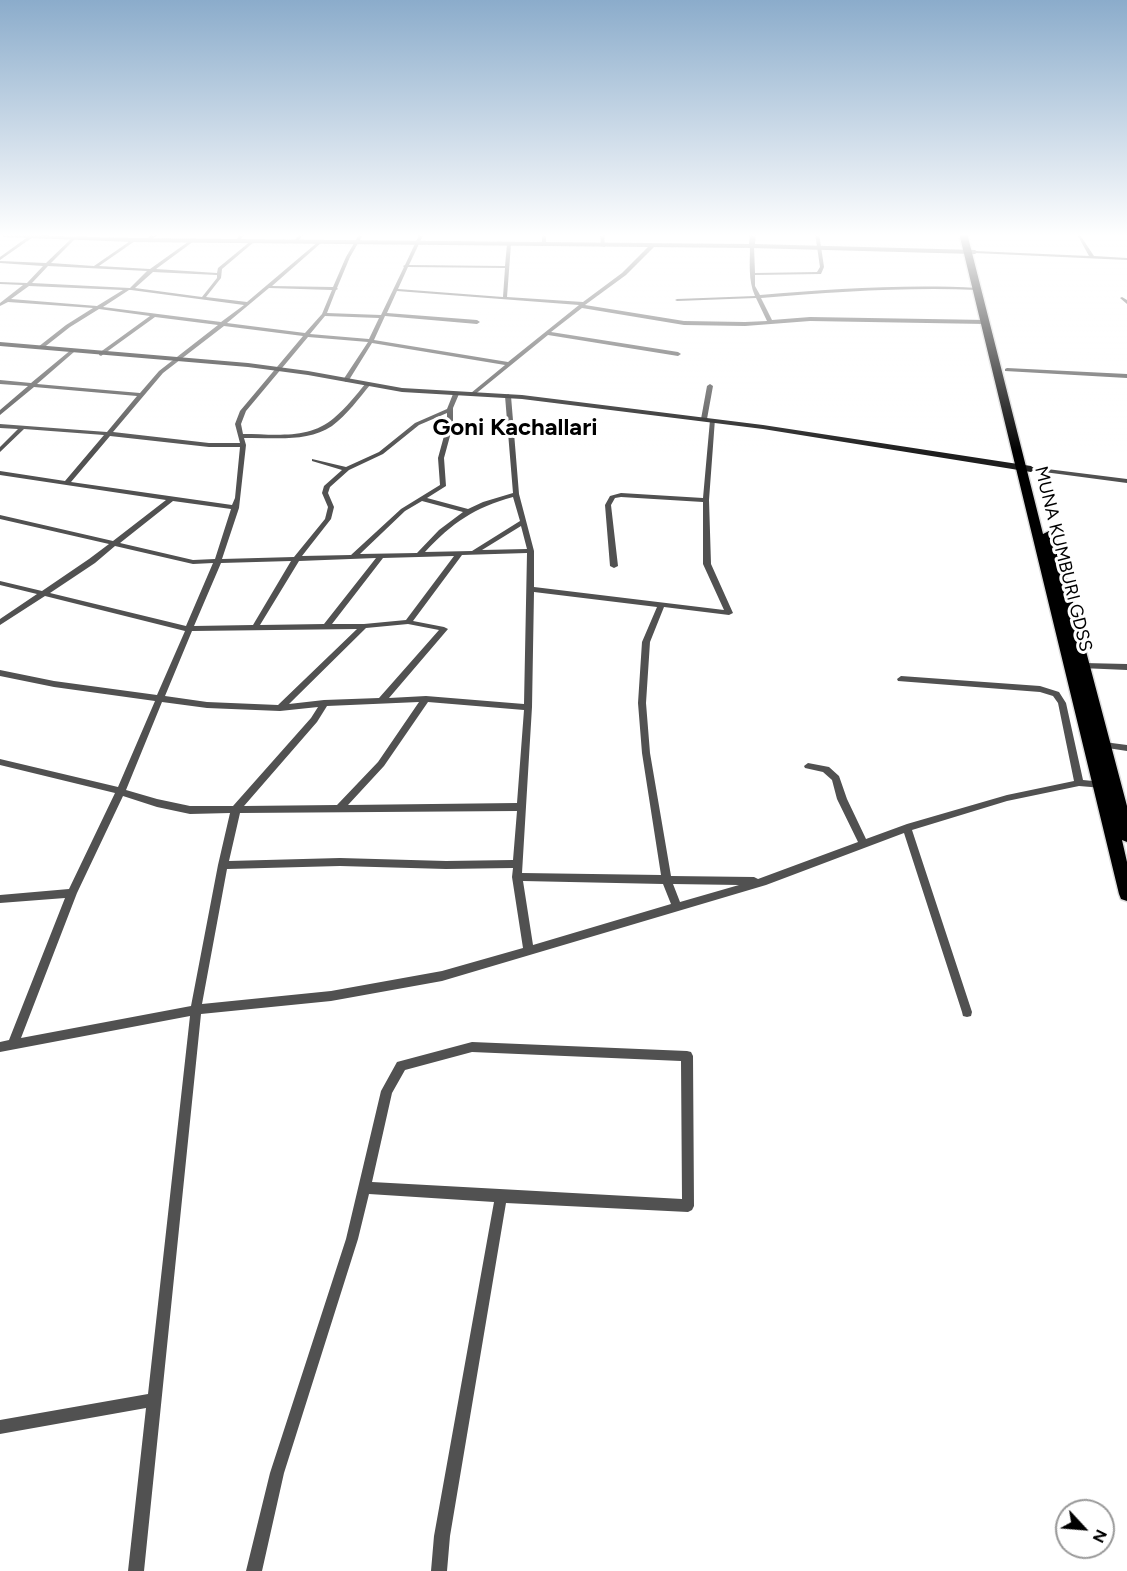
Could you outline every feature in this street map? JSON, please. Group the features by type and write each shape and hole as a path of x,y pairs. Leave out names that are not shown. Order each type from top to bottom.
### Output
{"highway":[{"name":"MUNA KUMBURI GDSS","path":"982,306 1084,666 1127,836"},
{"name":"MUNA KUMBURI GDSS","path":"988,306 1006,370 1127,894"}],"main road":[{"path":"0,344 277,369 402,390 508,396 713,420 968,457 1027,468"}],"street":[{"path":"82,306 371,341 509,363"},
{"path":"40,348 102,306"},
{"path":"66,483 174,360 245,306"},
{"path":"13,1044 72,892 119,791 218,560 236,508 243,445 238,424 243,411 324,314 328,306"},
{"path":"346,380 371,341 388,306"},
{"path":"473,394 581,306"},
{"path":"590,306 684,323 810,319 986,322"},
{"path":"762,306 770,322"},
{"path":"324,314 477,322"},
{"path":"101,354 154,315"},
{"path":"546,333 678,354"},
{"path":"0,413 72,351"},
{"path":"1006,370 1124,376 1127,384"},
{"path":"0,382 141,395"},
{"path":"241,436 285,435 320,430 329,425 368,384"},
{"path":"704,419 710,386"},
{"path":"353,557 404,510 443,486 441,458 450,425 450,410 456,394"},
{"path":"508,396 516,494 531,551 528,707 517,877 528,949"},
{"path":"255,628 296,559 328,519 331,507 326,494 327,486 347,469 381,453 417,424 450,410"},
{"path":"531,589 729,613 707,564 706,500 713,420"},
{"path":"0,426 109,434 209,445 243,445"},
{"path":"0,450 23,427"},
{"path":"314,460 347,469"},
{"path":"1027,468 1127,481"},
{"path":"0,473 236,508"},
{"path":"419,555 450,522 489,501 516,494"},
{"path":"614,566 608,505 612,497 706,500"},
{"path":"0,623 113,544 171,499"},
{"path":"422,499 468,511"},
{"path":"0,517 193,562 531,551"},
{"path":"473,553 524,521"},
{"path":"408,622 460,554"},
{"path":"326,627 381,556"},
{"path":"0,583 188,629 364,626 408,622 444,628 382,700"},
{"path":"662,604 646,642 642,704 646,753 667,880 677,906"},
{"path":"280,708 364,626"},
{"path":"1084,666 1127,667"},
{"path":"0,673 54,684 159,700 280,708 324,703 426,699 528,707"},
{"path":"901,679 1040,689 1056,694 1062,703 1079,783"},
{"path":"341,807 381,764 426,699"},
{"path":"136,1571 196,1010 223,865 236,809 314,720 324,703"},
{"path":"1104,745 1127,748"},
{"path":"0,762 119,791 157,804 190,810 521,807"},
{"path":"808,766 826,769 836,778 842,799 864,845"},
{"path":"0,1047 196,1010 332,996 442,976 766,881 907,828 1007,798 1079,783 1114,787"},
{"path":"907,828 967,1012"},
{"path":"223,865 340,862 446,866 518,864"},
{"path":"517,877 766,881"},
{"path":"0,899 72,892"},
{"path":"254,1571 278,1473 352,1239 366,1188 387,1091 402,1066 472,1047 687,1056 688,1206 366,1188"},
{"path":"439,1571 442,1536 501,1196"},
{"path":"0,1427 153,1400"}],"district":[{"name":"Goni Kachallari","path":"515,428"}]}
